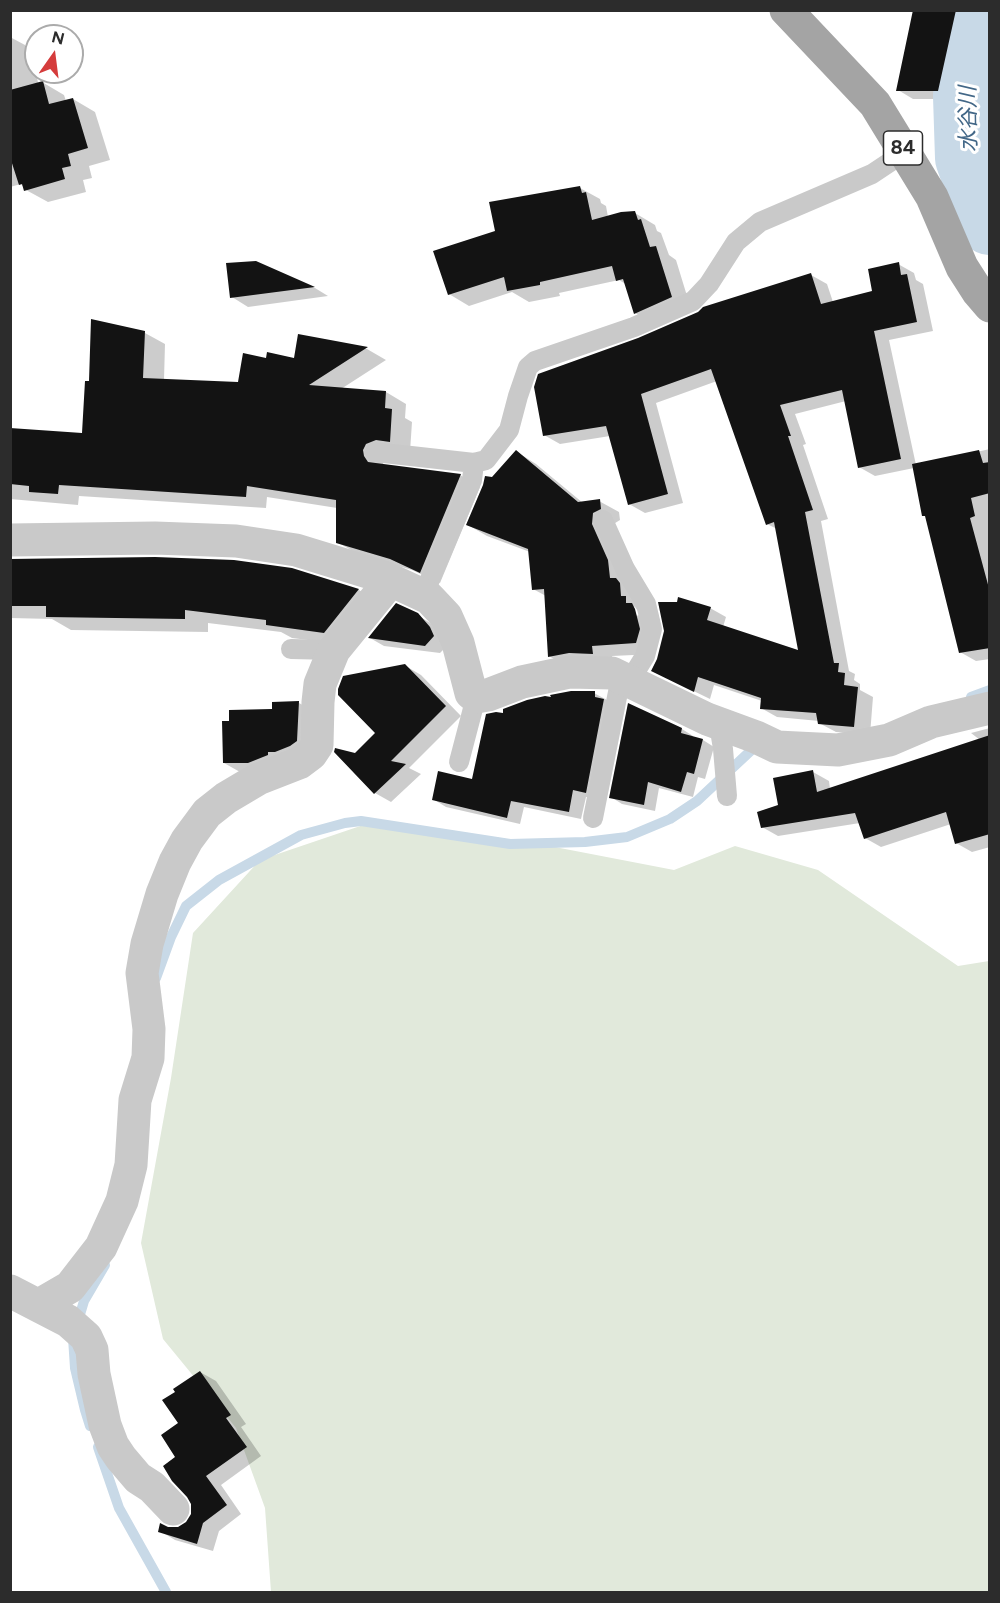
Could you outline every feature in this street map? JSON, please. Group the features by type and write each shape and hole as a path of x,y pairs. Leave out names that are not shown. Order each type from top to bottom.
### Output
{"main road":[{"name":"84","path":"786,10 875,104 932,197 962,267 990,306"}],"street":[{"path":"10,540 154,538 236,541 296,550 391,580 429,598 446,616 458,643 471,693 476,698 522,682 569,672 612,673 719,724 756,736 777,747 838,750 889,740 931,722 990,708"},
{"path":"25,1298 70,1287 101,1247 122,1200 130,1165 135,1100 148,1058 149,1029 142,973 147,944 175,862 187,840 207,813 258,778 299,764 311,754 317,745 320,684 334,650 391,580"},
{"path":"25,1298 68,1321 86,1337 92,1350 94,1374 105,1425 113,1446 138,1478 152,1487 173,1509"}],"lane":[{"path":"375,452 474,463 486,460 505,436 528,367 535,361 634,327 693,301 709,284 736,242 760,222 872,174 905,152"},
{"path":"423,596 472,480 474,463"},
{"path":"593,819 625,679 645,656 652,629 646,604 625,569 603,520"},
{"path":"291,649 334,650"},
{"path":"459,762 476,698"},
{"path":"719,724 726,796"}],"shaded area":[{"path":"378,820 534,843 674,870 735,846 818,870 958,966 989,961 989,1592 271,1592 265,1508 236,1428 163,1339 141,1243 171,1078 193,933 260,860"}],"building":[{"path":"913,10 956,10 938,91 896,91"},
{"path":"32,84 44,84 49,104 73,98 88,148 68,154 71,166 62,168 65,179 24,191 22,184 19,185 10,157 10,90"},
{"path":"580,186 582,193 586,192 592,220 621,212 635,211 638,220 641,219 650,247 656,246 672,297 634,314 623,279 616,281 612,266 540,282 540,285 507,291 504,277 448,295 433,251 495,231 489,202"},
{"path":"256,261 315,287 230,298 226,263"},
{"path":"899,262 901,275 907,274 917,322 874,331 901,459 858,468 842,390 780,405 813,510 805,512 834,663 839,663 838,672 845,673 844,685 858,687 854,727 818,724 816,713 760,709 761,698 698,677 694,692 651,671 657,659 664,631 658,602 677,602 678,597 711,607 707,620 798,650 774,522 766,525 711,369 641,394 668,494 628,505 606,426 543,436 534,387 538,374 638,338 698,312 703,307 811,273 821,304 872,291 868,269"},
{"path":"91,319 145,331 143,378 238,382 243,353 266,358 267,352 294,358 298,334 368,347 309,385 386,391 385,408 392,409 390,442 376,440 366,444 363,450 368,462 461,474 420,573 390,559 336,543 336,500 247,486 246,497 59,485 58,494 29,492 29,486 10,484 10,428 82,433 85,381 89,381"},
{"path":"516,450 578,502 600,499 601,509 593,513 592,524 608,560 610,578 616,578 620,583 621,596 626,596 626,603 632,603 635,609 640,629 636,643 592,646 593,654 569,653 548,657 544,589 532,590 528,549 466,525 485,476 492,477"},
{"path":"979,450 983,463 990,462 990,493 971,498 975,516 970,518 990,592 990,648 959,653 925,516 922,516 912,464"},
{"path":"155,557 234,560 292,568 359,589 324,633 266,625 266,620 185,610 185,619 46,617 46,606 10,606 10,559"},
{"path":"396,603 418,613 430,627 434,636 425,646 368,638"},
{"path":"405,664 446,706 391,761 406,764 374,794 334,752 335,748 355,753 375,733 338,695 338,689 343,676"},
{"path":"571,691 595,691 595,697 604,699 586,793 573,790 569,812 511,801 507,818 432,800 438,771 472,779 486,714 503,713 503,709 527,700 551,697 550,695"},
{"path":"299,701 297,741 275,752 268,752 268,755 248,763 223,763 222,721 229,721 229,710 272,709 272,702"},
{"path":"628,703 682,728 681,733 703,739 694,774 687,772 681,792 648,782 644,805 609,798"},
{"path":"990,735 990,834 955,844 946,812 864,839 855,813 761,828 757,812 778,805 773,778 813,770 817,792"},
{"path":"200,1371 231,1415 226,1418 247,1447 206,1476 227,1505 203,1523 197,1544 158,1532 160,1523 168,1527 178,1527 186,1522 191,1514 191,1504 187,1497 172,1481 163,1466 175,1457 161,1435 178,1423 162,1400 175,1392 173,1389"}],"waterway":[{"name":"水谷川","path":"990,16 972,49 965,96 967,158 990,223"},
{"path":"971,697 990,690"},
{"path":"156,978 171,937 186,906 219,880 301,835 361,821 510,844 585,842 627,837 670,819 697,801 759,743"},
{"path":"90,1426 75,1368 73,1338 84,1301 105,1265"},
{"path":"98,1447 119,1508 166,1592"}]}
